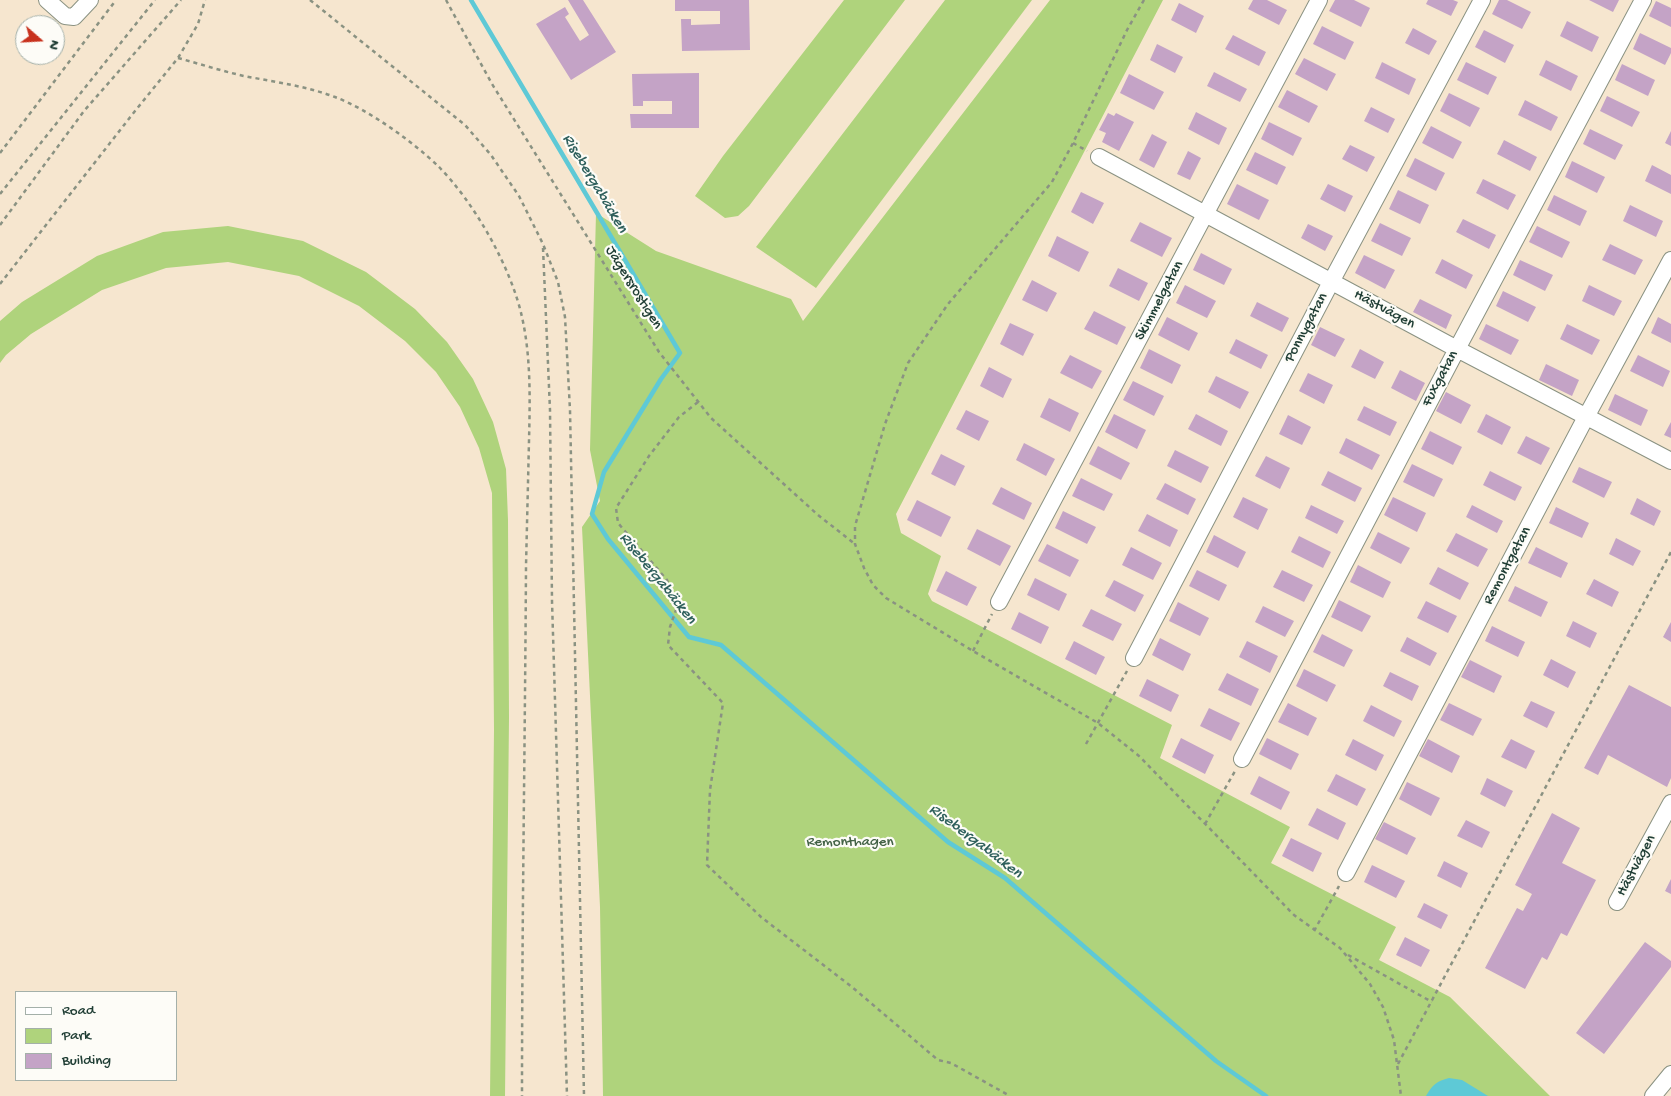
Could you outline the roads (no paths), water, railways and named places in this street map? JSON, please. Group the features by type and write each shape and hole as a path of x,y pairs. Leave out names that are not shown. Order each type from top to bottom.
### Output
{"street":[{"path":"47,0 65,16 74,17 90,0"},
{"name":"Skimmelgatan","path":"999,602 1319,0"},
{"name":"Ponnygatan","path":"1134,658 1331,282 1482,0"},
{"name":"Fuxgatan","path":"1242,759 1643,0"},
{"name":"Hästvägen","path":"1099,157 1457,349 1671,461"},
{"name":"Remontgatan","path":"1346,873 1586,417 1671,260"},
{"name":"Hästvägen","path":"1617,902 1671,803"},
{"path":"1653,1096 1671,1074"}],"water":[{"path":"1449,1078 1462,1080 1488,1096 1426,1096 1435,1084"}],"waterway":[{"name":"Risebergabäcken","path":"471,0 680,353 661,379 604,472 592,514 608,539 689,637 721,645 948,842 1005,878 1216,1061 1266,1096"}],"park label":[{"name":"Remonthagen","path":"850,843"}]}
